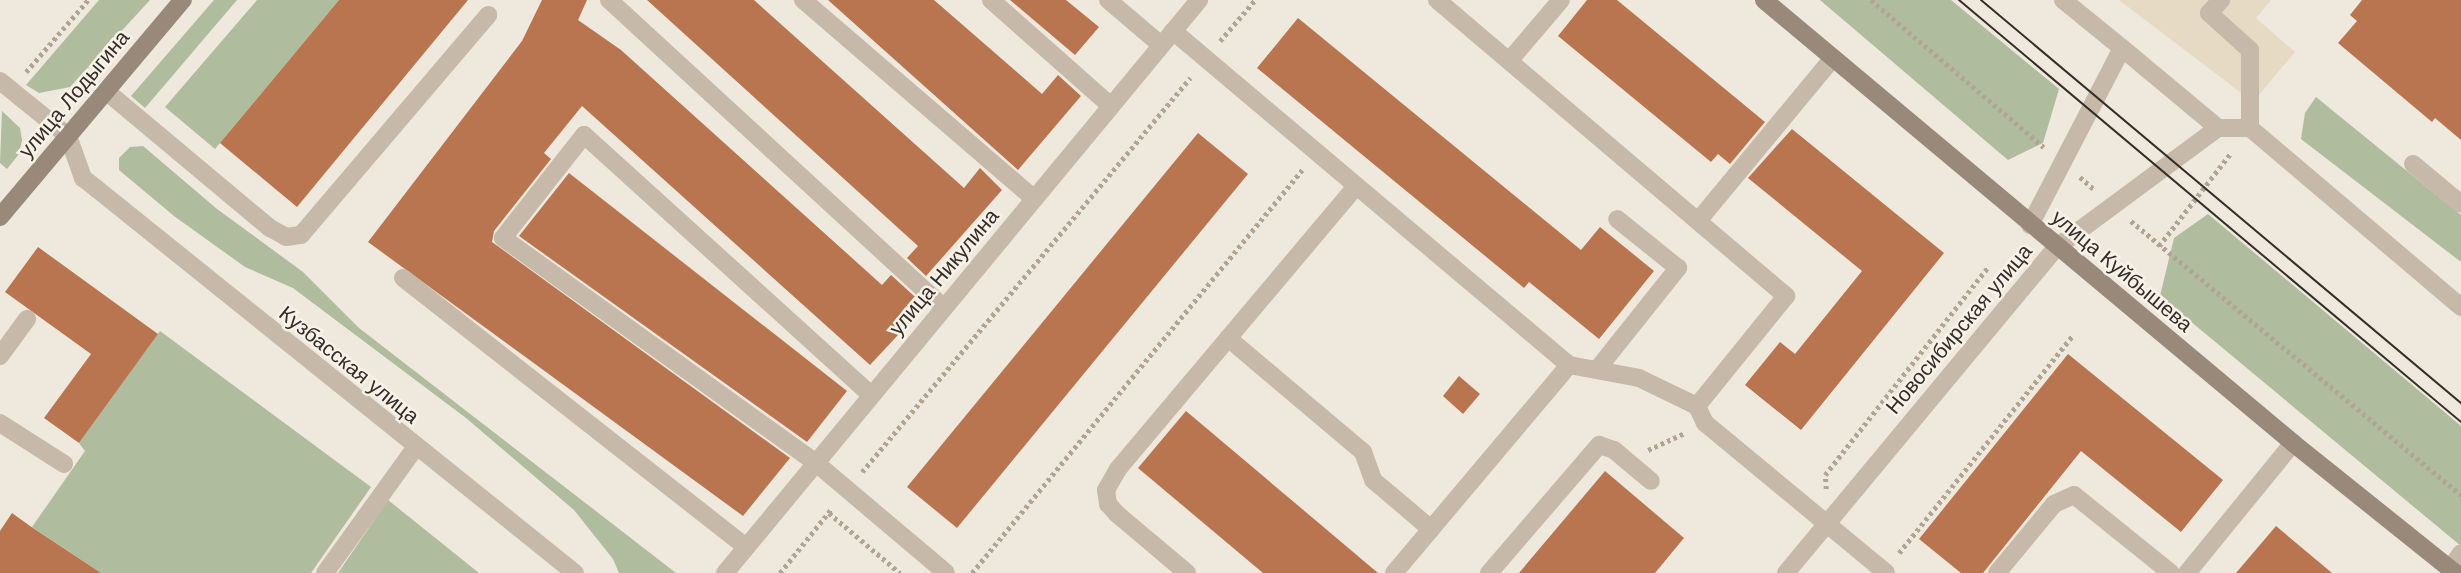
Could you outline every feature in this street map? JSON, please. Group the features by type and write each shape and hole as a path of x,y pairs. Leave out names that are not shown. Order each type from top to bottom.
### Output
{"main road":[{"name":"улица Лодыгина","path":"0,218 183,0"},
{"name":"улица Куйбышева","path":"1764,0 2293,443 2452,571"}],"street":[{"path":"609,0 944,308"},
{"path":"803,0 1034,199"},
{"path":"991,0 1111,106"},
{"path":"1108,0 1167,38 1206,59 1569,365 1599,367 1639,378 1697,406 1704,423 1885,572"},
{"name":"улица Никулина","path":"725,573 1199,0"},
{"path":"1437,0 1786,296 1697,406"},
{"path":"1509,61 1560,0"},
{"path":"2221,0 2209,13 2250,50 2250,128"},
{"path":"2068,2 2218,128 2250,128 2461,307"},
{"path":"106,91 270,228 286,237 301,235 488,15"},
{"path":"2031,225 2122,48"},
{"path":"1698,221 1832,59"},
{"path":"5,85 68,136"},
{"name":"Новосибирская улица","path":"1786,573 2057,247 2218,128"},
{"path":"871,395 584,135 503,238 816,463 946,573"},
{"name":"Кузбасская улица","path":"68,136 83,178 415,448 575,573"},
{"path":"2413,164 2461,204"},
{"path":"1187,573 1117,514 1108,503 1106,491 1118,470 1356,186"},
{"path":"1599,367 1678,268 1617,219"},
{"path":"403,278 746,547"},
{"path":"0,356 27,319"},
{"path":"1228,338 1363,452 1373,480 1431,529"},
{"path":"1394,573 1569,365"},
{"path":"0,423 64,464"},
{"path":"2187,573 2293,443"},
{"path":"1489,573 1600,445 1614,450 1651,481"},
{"path":"325,573 415,448"},
{"path":"1997,573 2053,504 2074,495 2171,573"},
{"path":"2452,571 2461,553"}],"path":[{"path":"5,85 88,0"},
{"path":"780,573 1255,0"},
{"path":"1871,0 2159,246 2461,495"},
{"path":"2159,246 2250,128"},
{"path":"972,573 1317,152"},
{"path":"1826,524 1825,474 1989,266"},
{"path":"1885,572 2073,335"},
{"path":"1653,448 1704,423"},
{"path":"828,513 900,573"}],"green space":[{"path":"99,0 150,0 70,87 39,93 26,85"},
{"path":"214,0 237,0 145,108 131,96"},
{"path":"257,0 339,0 215,149 165,107"},
{"path":"1820,0 1951,0 2059,89 2043,143 2008,160"},
{"path":"2316,97 2461,215 2461,262 2301,139 2305,113"},
{"path":"2,111 20,128 22,140 19,154 7,169 0,163"},
{"path":"143,146 217,209 303,272 359,328 676,573 619,573 613,559 574,510 466,418 293,288 245,267 174,216 119,170 119,158 130,147"},
{"path":"2208,214 2461,426 2461,546 2160,296 2174,238"},
{"path":"160,331 371,487 311,573 101,573 32,527 85,451 79,443"},
{"path":"388,500 479,573 338,573"}],"shaded area":[{"path":"2119,0 2271,0 2256,18 2295,52 2253,102"}],"building":[{"path":"339,0 468,0 297,207 220,143"},
{"path":"542,0 587,0 578,20 621,50 882,285 891,275 925,306 870,365 582,106 544,153 551,159 494,231 492,242 790,458 743,516 368,242 522,41"},
{"path":"647,0 754,0 964,188 980,168 1002,190 926,276 907,258 918,246"},
{"path":"828,0 934,0 1042,94 1058,75 1081,96 1018,170"},
{"path":"1010,0 1066,0 1099,27 1075,55"},
{"path":"1587,0 1617,0 1765,122 1730,164 1718,154 1711,162 1558,36"},
{"path":"2362,0 2461,0 2461,140 2435,118 2432,122 2338,43 2357,21 2350,15"},
{"path":"1298,18 1581,250 1600,227 1654,271 1599,339 1529,282 1524,288 1257,68"},
{"path":"1792,129 1944,253 1801,430 1745,385 1780,342 1795,354 1862,271 1748,178"},
{"path":"1198,133 1248,174 957,528 907,487"},
{"path":"569,173 847,391 807,442 519,236"},
{"path":"38,247 158,334 79,443 44,418 91,354 5,292"},
{"path":"2068,354 2223,480 2181,532 2081,451 1983,573 1961,573 1919,539"},
{"path":"1459,376 1480,394 1463,414 1443,396"},
{"path":"1186,411 1378,573 1263,573 1138,468"},
{"path":"1605,471 1684,538 1655,573 1519,573"},
{"path":"12,513 101,573 0,573 0,531"},
{"path":"2276,526 2332,573 2236,573"}],"tram line":[{"path":"1959,0 2461,422"},
{"path":"1981,0 2461,403"}]}
